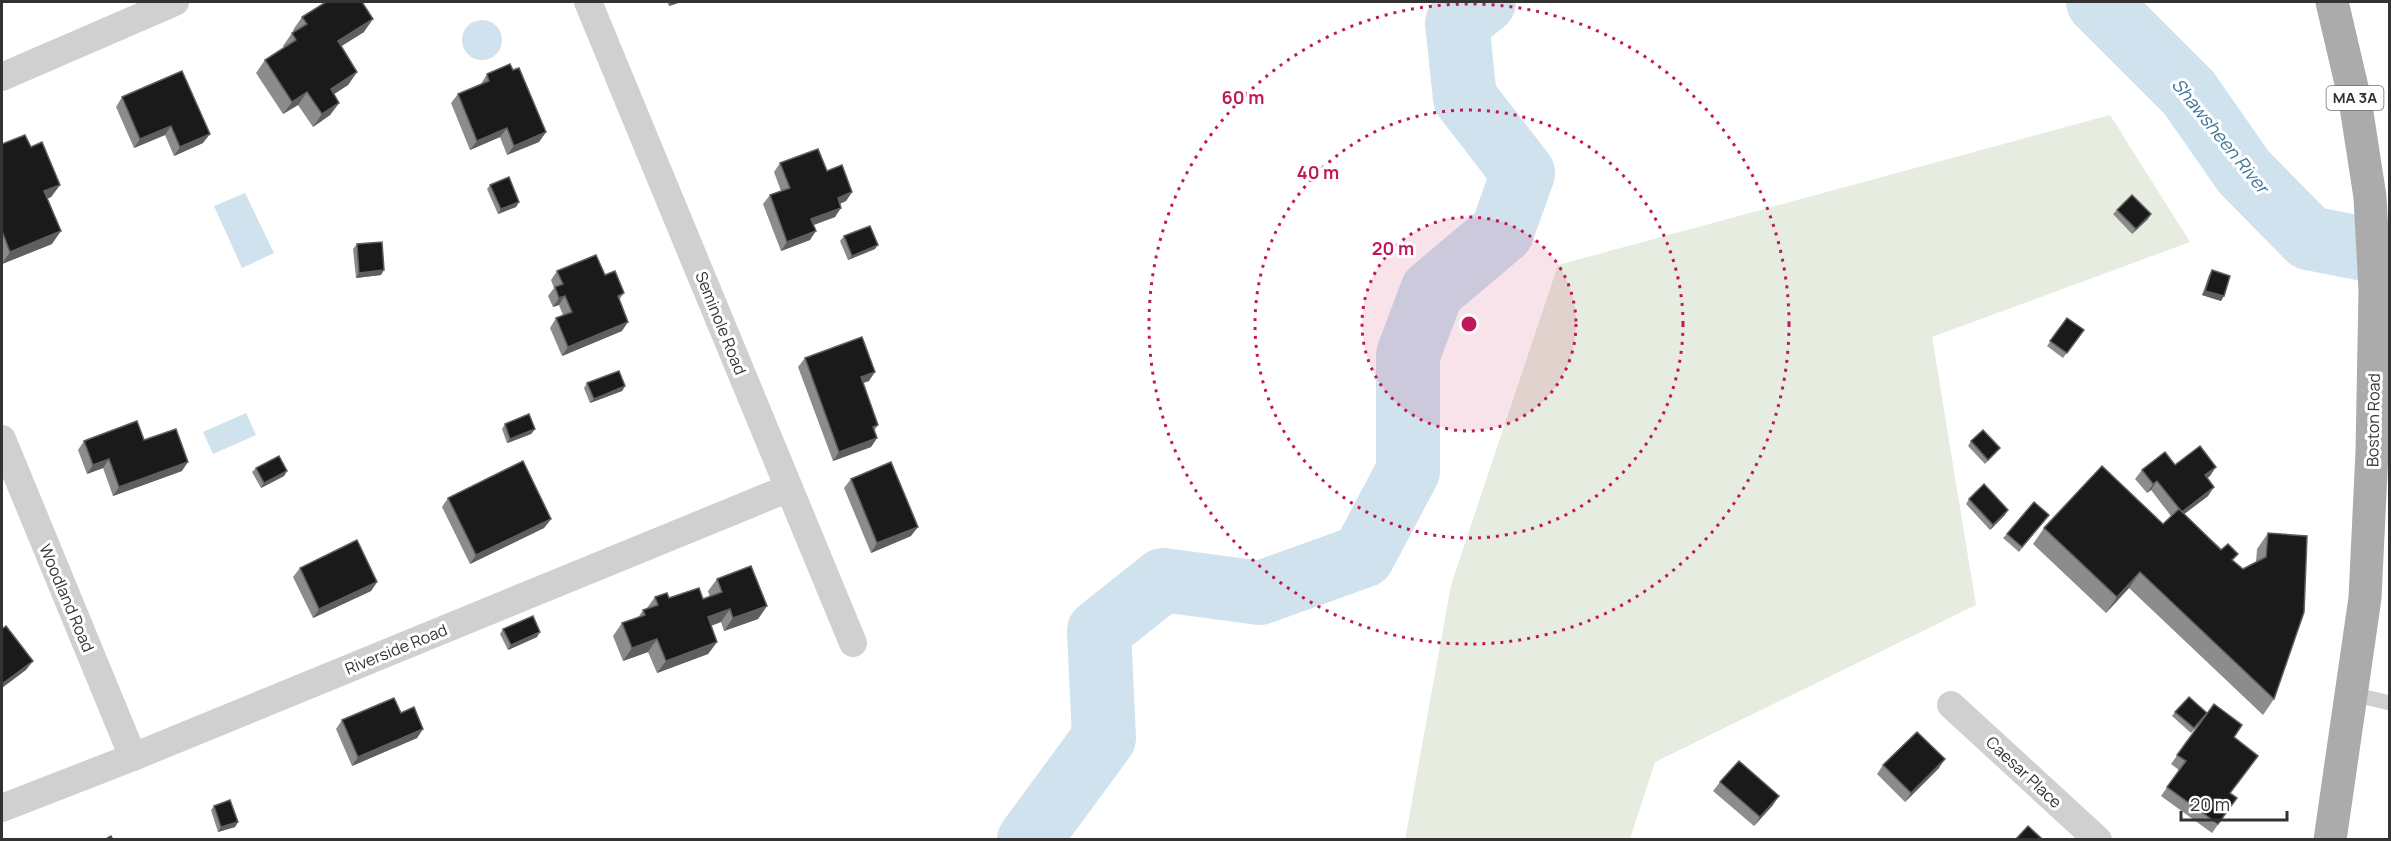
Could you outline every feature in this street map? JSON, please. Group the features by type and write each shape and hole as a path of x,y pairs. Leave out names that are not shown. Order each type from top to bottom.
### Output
{"main road":[{"name":"Boston Road","path":"2330,840 2365,598 2381,451 2370,197 2355,100 2332,2"}],"street":[{"path":"2,77 175,2"},
{"name":"Seminole Road","path":"588,2 853,643"},
{"name":"Woodland Road","path":"2,440 133,756"},
{"name":"Riverside Road","path":"2,808 789,488"},
{"name":"Caesar Place","path":"1951,705 2098,840"}],"lane":[{"path":"2352,694 2390,703"}],"shaded area":[{"path":"2110,115 2190,242 1932,337 1976,605 1655,762 1630,839 1405,840 1451,585 1558,265"}],"water":[{"path":"482,20 490,21 496,26 501,32 501,48 496,54 490,59 482,60 474,59 468,54 463,48 462,40 463,32 468,26 474,21"},
{"path":"245,193 274,253 242,268 214,206"},
{"path":"246,413 256,435 213,454 203,432"}],"building":[{"path":"326,2 362,2 373,19 338,41 357,72 331,89 339,103 322,114 307,92 292,102 265,60 296,40 292,33 307,24 302,17"},
{"path":"510,64 513,70 519,68 546,132 514,146 507,128 477,141 458,94 489,81 487,74"},
{"path":"182,71 210,134 180,147 171,126 140,139 122,97"},
{"path":"25,135 31,147 42,142 60,185 44,191 61,231 10,252 2,231 2,144"},
{"path":"818,149 827,171 842,165 852,192 838,198 841,208 811,219 816,231 787,242 770,195 790,188 780,163"},
{"path":"509,177 519,202 501,209 490,185"},
{"path":"2132,195 2151,214 2136,229 2117,210"},
{"path":"870,226 878,245 852,256 844,236"},
{"path":"382,242 384,270 359,273 357,244"},
{"path":"596,255 605,275 615,271 624,293 618,296 628,322 568,347 556,318 572,312 565,296 559,298 555,287 563,284 557,271"},
{"path":"2212,270 2230,276 2224,296 2205,291"},
{"path":"2067,318 2084,330 2067,353 2050,341"},
{"path":"862,337 875,372 861,377 878,425 873,427 877,438 839,452 805,358"},
{"path":"619,371 625,386 594,399 587,383"},
{"path":"529,414 535,429 510,439 505,424"},
{"path":"137,421 144,440 176,429 188,462 119,487 109,459 93,465 84,441"},
{"path":"1983,430 2000,448 1988,460 1971,441"},
{"path":"2200,446 2216,467 2205,475 2214,487 2182,512 2157,481 2153,484 2142,470 2165,452 2175,465"},
{"path":"279,456 287,471 264,483 256,468"},
{"path":"523,461 551,519 476,555 448,498"},
{"path":"891,462 918,527 877,543 851,479"},
{"path":"2102,466 2163,524 2179,509 2221,550 2228,544 2238,554 2232,560 2243,569 2266,557 2268,533 2307,536 2304,612 2274,699 2140,572 2117,597 2044,528"},
{"path":"1984,484 2008,510 1993,525 1969,499"},
{"path":"2034,502 2049,515 2022,547 2007,534"},
{"path":"357,540 377,582 319,609 300,568"},
{"path":"751,566 767,606 733,618 730,609 708,617 717,642 666,661 657,639 632,648 622,623 645,615 643,610 658,605 655,597 667,593 669,598 699,588 703,599 722,592 717,579"},
{"path":"533,616 540,632 511,645 503,629"},
{"path":"6,626 33,661 2,684 2,629"},
{"path":"2189,697 2207,713 2194,728 2175,712"},
{"path":"394,698 401,713 414,707 423,729 358,757 342,720"},
{"path":"2214,704 2242,725 2234,737 2258,756 2230,793 2237,798 2218,824 2167,787 2186,761 2177,755"},
{"path":"1917,732 1945,759 1911,793 1883,765"},
{"path":"1739,761 1779,796 1760,817 1720,782"},
{"path":"230,800 238,822 221,827 214,806"},
{"path":"2028,826 2041,838 2040,840 2015,840"}],"waterway":[{"name":"Shawsheen River","path":"1029,840 1104,738 1099,631 1163,580 1260,593 1363,556 1408,471 1408,355 1432,291 1502,232 1523,173 1465,98 1457,23 1484,2"},
{"name":"Shawsheen River","path":"2098,2 2189,93 2244,172 2309,238 2390,254"}]}
